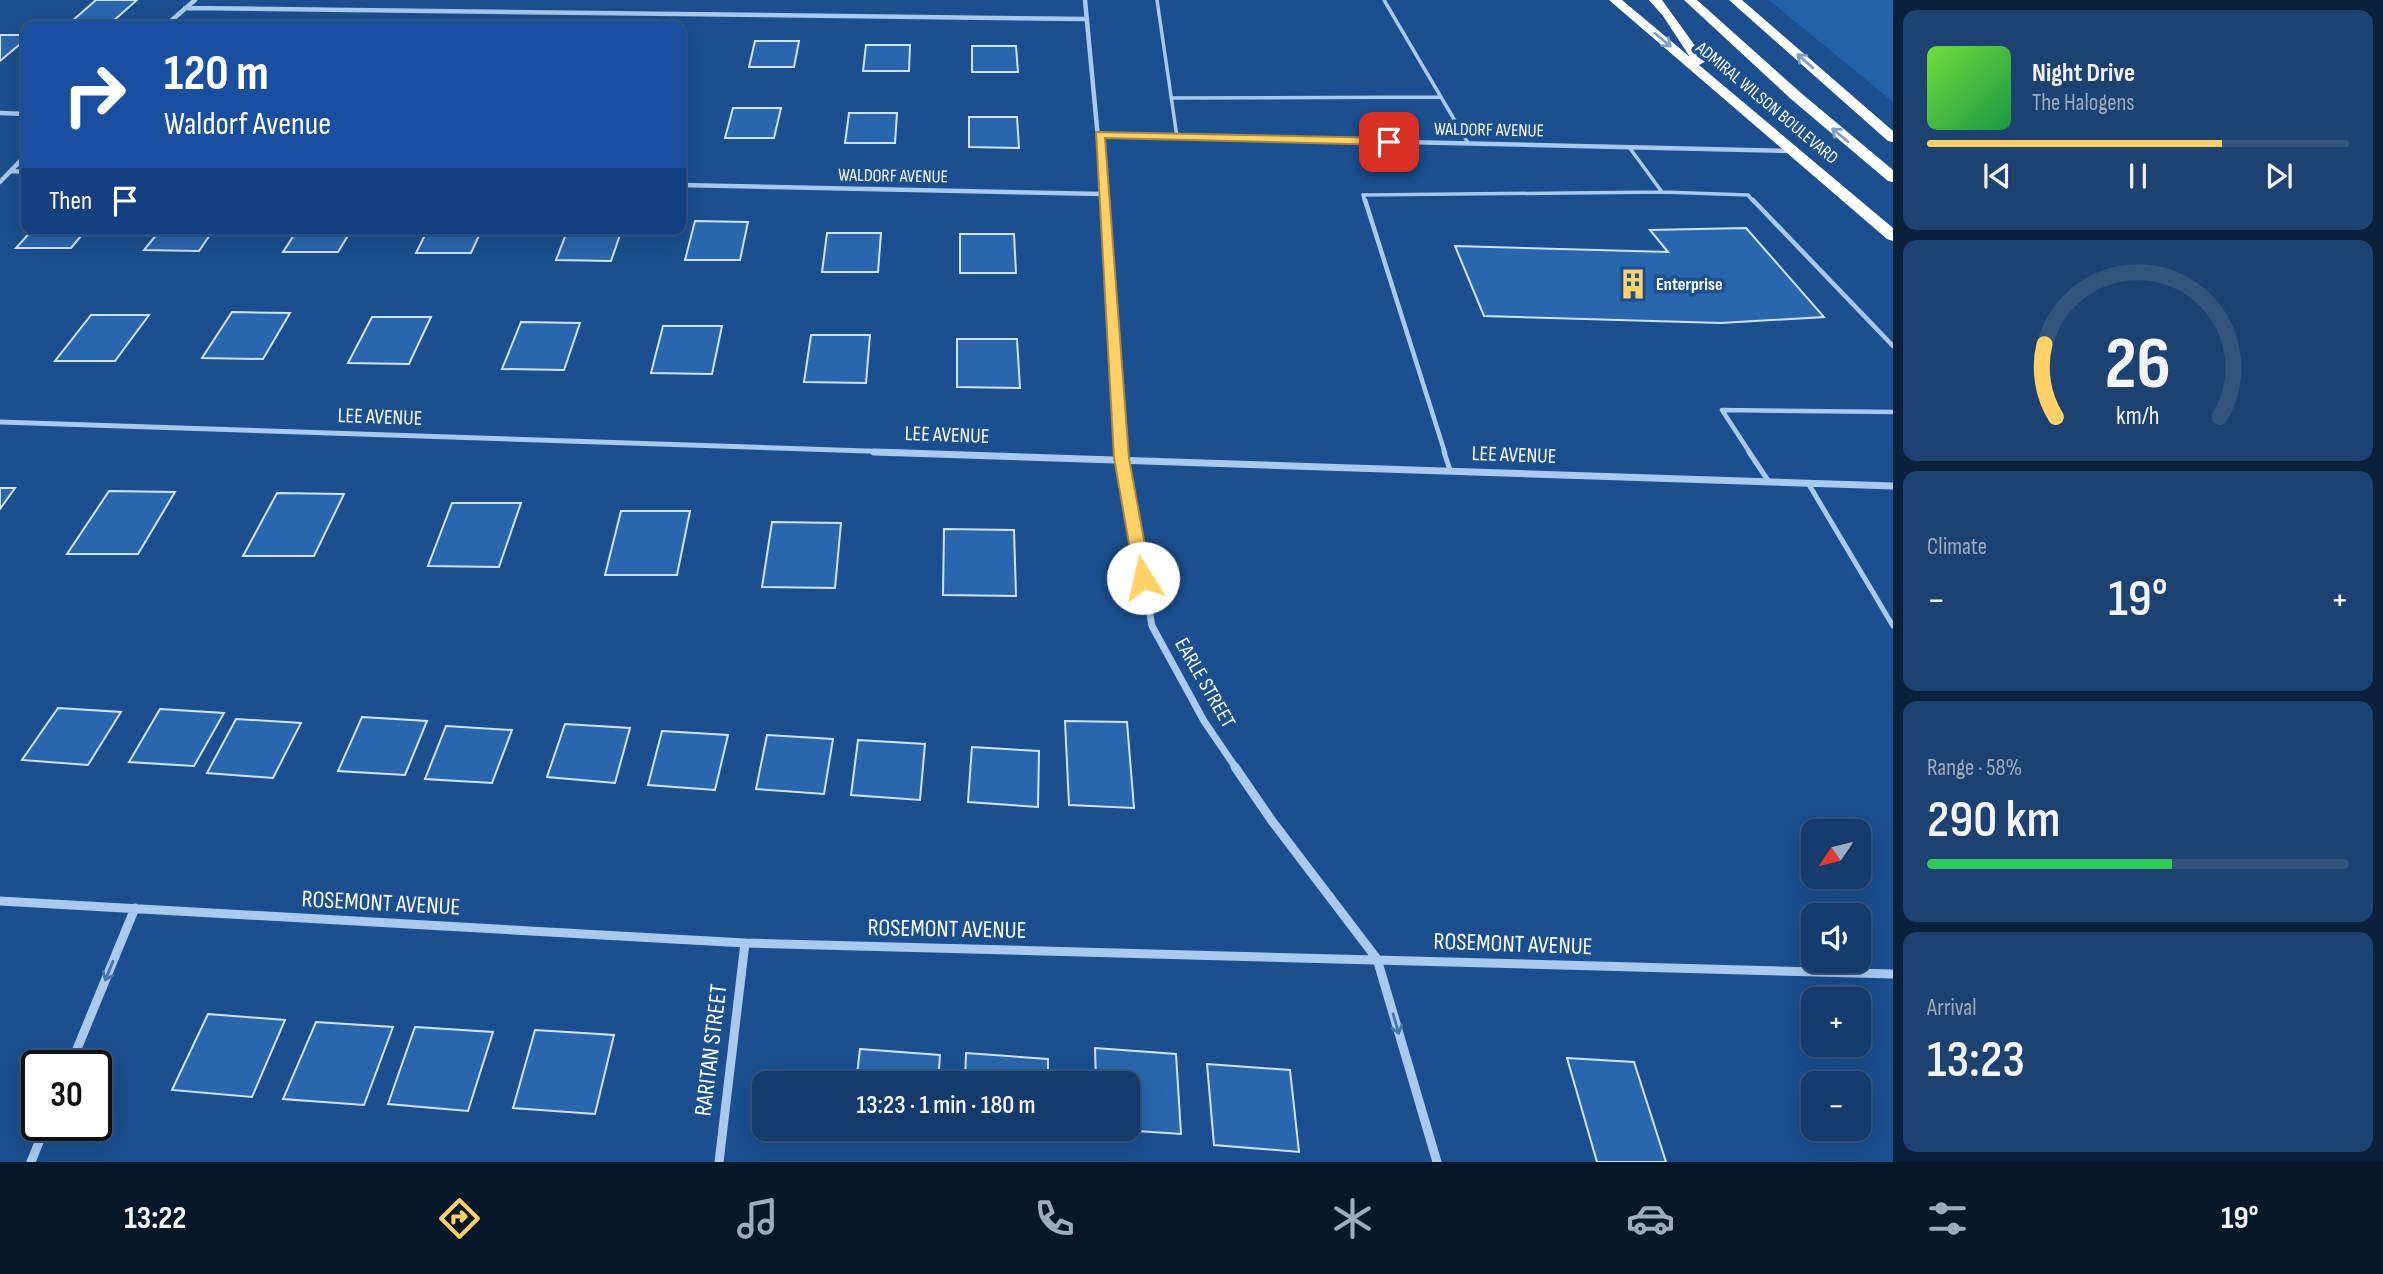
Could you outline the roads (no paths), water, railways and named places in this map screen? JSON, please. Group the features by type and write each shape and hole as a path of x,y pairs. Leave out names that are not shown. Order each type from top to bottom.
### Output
{"highway":[{"name":"ADMIRAL WILSON BOULEVARD","path":"1615,0 1893,236"},
{"path":"1655,0 1668,14 1712,80"},
{"name":"ADMIRAL WILSON BOULEVARD","path":"1690,0 1796,96 1893,178"},
{"path":"1735,0 1893,138"}],"street":[{"path":"171,21 195,0"},
{"name":"EARLE STREET","path":"1085,0 1100,135 1122,458 1152,626 1212,732 1272,821 1377,959 1437,1162"},
{"path":"185,8 1087,19"},
{"path":"0,113 21,114"},
{"name":"WALDORF AVENUE","path":"1100,135 1794,151"},
{"path":"0,182 21,160"},
{"path":"11,171 21,172"},
{"name":"WALDORF AVENUE","path":"686,185 1104,194"},
{"name":"LEE AVENUE","path":"0,422 1893,486"},
{"name":"ROSEMONT AVENUE","path":"0,901 745,943 1893,974"},
{"path":"77,1050 135,908"},
{"name":"RARITAN STREET","path":"719,1162 745,943"},
{"path":"31,1162 40,1141"}],"lane":[{"path":"1157,0 1177,137"},
{"path":"1384,0 1468,143"},
{"path":"1171,98 1441,97"},
{"path":"1629,147 1662,192"},
{"path":"1450,470 1363,195 1662,192 1748,195 1893,346"},
{"path":"1769,482 1722,410 1893,412"},
{"path":"1808,483 1893,626"}],"place":[{"name":"Enterprise","path":"1633,284"}]}
